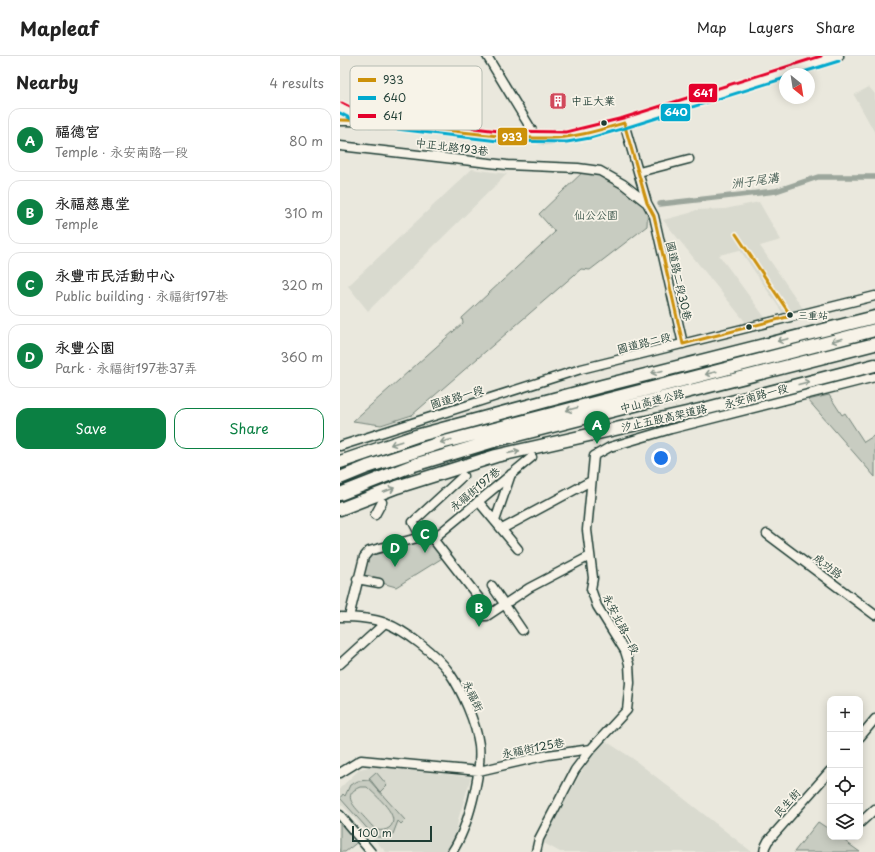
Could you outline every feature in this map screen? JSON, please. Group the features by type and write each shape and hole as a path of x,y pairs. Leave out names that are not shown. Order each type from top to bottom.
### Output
{"highway":[{"path":"340,462 416,436 579,392 875,317"},
{"name":"中山高速公路","path":"340,478 437,444 875,330"},
{"name":"中山高速公路","path":"340,494 414,465 497,440 875,344"},
{"name":"汐止五股高架道路","path":"340,509 397,487 496,456 704,409 875,365"}],"main road":[{"path":"448,130 499,136 536,137 567,137 589,133 838,56"}],"street":[{"path":"487,56 536,137"},
{"path":"340,107 350,112"},
{"name":"國道路二段30巷","path":"624,123 647,203 655,222 683,344"},
{"name":"中正北路193巷","path":"340,146 507,165 578,168 600,171 623,184 647,203"},
{"path":"639,172 689,159"},
{"name":"國道路二段","path":"581,370 875,296"},
{"name":"國道路一段","path":"340,446 581,370"},
{"name":"永安南路一段","path":"598,452 671,429 875,377"},
{"name":"永安北路一段","path":"536,852 539,839 576,770 591,749 627,710 630,683 629,664 625,651 597,606 591,589 593,578 587,530 594,456 598,452"},
{"name":"永福街197巷","path":"433,539 532,457"},
{"path":"495,521 511,473"},
{"path":"420,537 413,522 463,476"},
{"path":"502,529 591,481"},
{"path":"478,501 518,549"},
{"path":"375,515 382,502"},
{"name":"成功路","path":"767,534 873,610"},
{"path":"349,617 357,579 364,557 369,551 420,537 433,539 482,602 479,608 482,616 487,616 529,588 590,556"},
{"path":"357,579 379,583"},
{"path":"492,586 506,604 522,630"},
{"name":"永福街","path":"340,617 385,623 430,652 449,672 472,718 479,743 478,771 460,840 452,852"},
{"path":"340,664 385,623"},
{"path":"863,733 875,719"},
{"name":"永福街125巷","path":"340,773 361,760 478,771 548,755 591,749"},
{"name":"民生街","path":"764,852 768,841 827,775"},
{"path":"863,820 875,809"},
{"path":"340,815 371,852"}],"shaded area":[{"path":"869,87 875,94 875,133 854,95"},
{"path":"472,169 507,174 368,311 348,286"},
{"path":"759,202 781,240 760,246 804,310 784,315 740,250 719,255 766,319 747,324 663,220 696,210 725,209"},
{"path":"607,742 632,758 752,852 560,852 542,842 593,752"},
{"path":"372,766 471,777 458,820 456,838 446,852 386,852 340,803 340,788 360,769"}],"green space":[{"name":"仙公公園","path":"586,169 616,178 648,201 647,226 590,270 581,269 412,415 381,425 353,421 463,323 462,318 555,232 539,214"},
{"path":"829,395 842,415 845,413 864,442 875,435 875,477 808,400"},
{"path":"423,539 436,546 444,557 396,587 361,577 366,557 371,553"},
{"path":"376,772 387,785 380,792 369,778"},
{"path":"369,780 405,820 401,824 398,821 393,834 386,837 377,837 373,835 340,798 343,794 345,796 350,785 358,781","holes":["360,787 367,787 390,812 393,818 388,829 375,829 354,806 350,798 351,794 354,790"]},
{"path":"340,819 359,841 345,852 340,852"},
{"path":"818,822 827,828 827,840 843,840 860,852 794,852"}],"waterway":[{"name":"洲子尾溝","path":"660,204 776,191 818,177 875,177"}],"transit line":[{"name":"641","path":"482,129 499,131 566,132 623,118 821,56"},
{"name":"640","path":"815,68 839,61"},
{"name":"640","path":"405,130 498,141 567,142 590,138 625,128 779,80"},
{"name":"641","path":"342,103 350,107"},
{"name":"640","path":"340,113 350,118"},
{"name":"933","path":"340,120 350,120"},
{"name":"933","path":"447,130 523,138 559,138 597,131 624,123"},
{"name":"933","path":"624,123 647,203 654,216 683,344"},
{"name":"933","path":"736,234 791,316"},
{"name":"933","path":"683,344 791,316"}],"place":[{"name":"中正大業","path":"558,101"},
{"name":"三重站","path":"790,315"},
{"name":"福德宮","path":"597,444"},
{"name":"永豐市民活動中心","path":"425,553"},
{"name":"永豐公園","path":"395,567"},
{"name":"永福慈惠堂","path":"479,627"}]}
